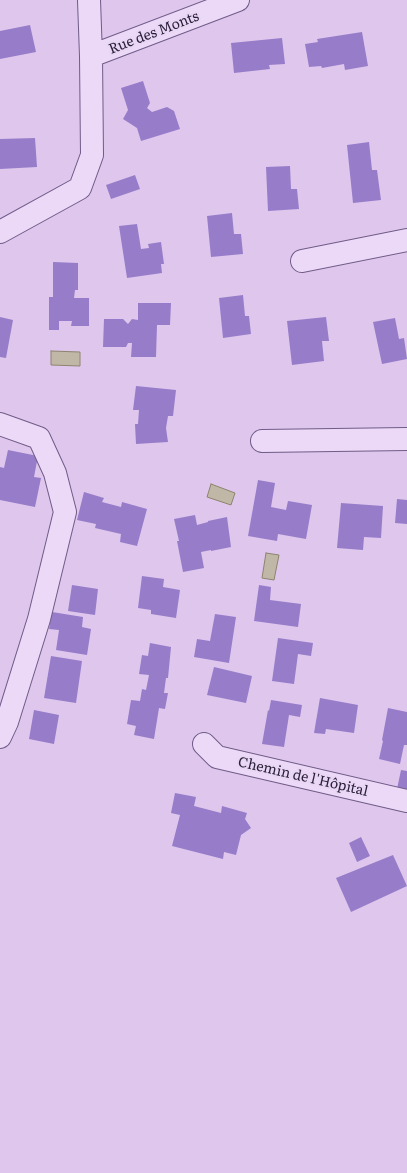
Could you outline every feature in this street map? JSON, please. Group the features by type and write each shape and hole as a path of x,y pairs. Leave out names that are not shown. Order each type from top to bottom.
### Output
{"street":[{"name":"Rue des Monts","path":"0,232 80,188 92,155 89,0"},
{"name":"Rue des Monts","path":"91,56 238,0"},
{"path":"302,261 407,240"},
{"path":"0,424 39,438 55,474 65,512 39,619 7,722 0,737"},
{"path":"262,441 407,439"},
{"name":"Chemin de l'Hôpital","path":"204,744 217,757 407,801"}],"shaded area":[{"path":"51,351 80,352 80,366 51,365"},
{"path":"211,484 235,493 231,505 207,497"},
{"path":"266,553 279,555 274,580 262,578"}],"building":[{"path":"30,25 36,52 0,59 0,31"},
{"path":"362,32 368,66 345,70 344,64 322,68 321,66 309,67 305,44 318,42 317,39"},
{"path":"282,38 285,64 269,65 270,69 234,73 231,43"},
{"path":"143,81 150,103 147,108 152,112 167,107 174,111 180,129 141,141 137,128 123,119 128,110 121,88"},
{"path":"35,138 37,167 0,169 0,139"},
{"path":"369,142 372,170 377,170 381,200 353,203 347,145"},
{"path":"290,166 291,189 297,189 299,209 268,211 266,167"},
{"path":"135,175 140,189 111,199 106,185"},
{"path":"232,213 234,234 241,234 243,254 211,257 207,216"},
{"path":"137,224 141,249 149,248 148,244 161,242 164,264 161,264 162,273 127,278 119,226"},
{"path":"53,262 78,263 78,290 75,290 74,298 89,298 89,326 71,326 72,321 59,321 59,330 49,330 49,297 53,297"},
{"path":"243,295 245,316 249,316 251,334 223,338 219,298"},
{"path":"138,303 171,303 170,325 157,325 156,357 131,357 132,343 128,343 126,347 103,347 104,319 123,319 128,324 132,319 138,320"},
{"path":"0,317 13,320 6,358 0,357"},
{"path":"326,317 329,341 322,341 324,361 292,365 287,321"},
{"path":"395,318 399,339 404,338 407,359 382,364 373,322"},
{"path":"136,386 176,390 173,416 168,416 166,428 168,442 136,444 135,424 138,424 139,410 133,410"},
{"path":"8,450 38,456 34,477 41,478 35,507 0,500 0,467 4,468"},
{"path":"258,480 275,483 271,507 286,510 288,501 312,505 306,539 278,534 277,541 248,536"},
{"path":"84,492 104,498 102,502 121,507 122,502 147,509 137,546 120,542 121,534 95,528 96,524 77,520"},
{"path":"397,499 407,500 407,524 395,523"},
{"path":"341,503 383,506 381,538 364,537 363,550 337,548"},
{"path":"195,515 197,525 227,517 231,547 201,552 204,568 183,572 177,541 179,541 174,519"},
{"path":"142,576 164,579 163,587 180,590 176,618 151,614 151,610 138,608"},
{"path":"72,585 98,589 95,615 68,611"},
{"path":"259,585 271,587 270,600 301,604 298,627 254,621"},
{"path":"52,612 83,617 82,627 91,629 87,655 56,650 59,630 49,629"},
{"path":"215,614 236,617 229,663 194,657 197,639 210,641"},
{"path":"278,638 313,643 311,656 298,654 294,684 272,681"},
{"path":"150,643 171,647 168,678 166,678 164,693 168,693 165,709 159,708 154,739 134,735 136,726 127,724 131,700 140,701 142,689 146,690 149,675 139,674 142,655 148,656"},
{"path":"51,656 82,661 76,703 44,698"},
{"path":"214,667 252,676 246,703 207,695"},
{"path":"320,698 358,705 354,733 326,729 325,734 314,733"},
{"path":"271,700 302,705 300,717 289,715 284,747 262,744"},
{"path":"388,708 407,712 407,745 404,745 400,764 379,759"},
{"path":"34,710 59,715 54,744 29,739"},
{"path":"401,770 407,771 407,791 397,789"},
{"path":"175,793 196,797 194,806 221,813 222,806 247,813 245,819 251,828 241,835 236,855 224,852 223,859 172,846 180,815 171,813"},
{"path":"361,837 370,856 357,862 349,843"},
{"path":"393,855 407,886 351,912 336,878"}]}
